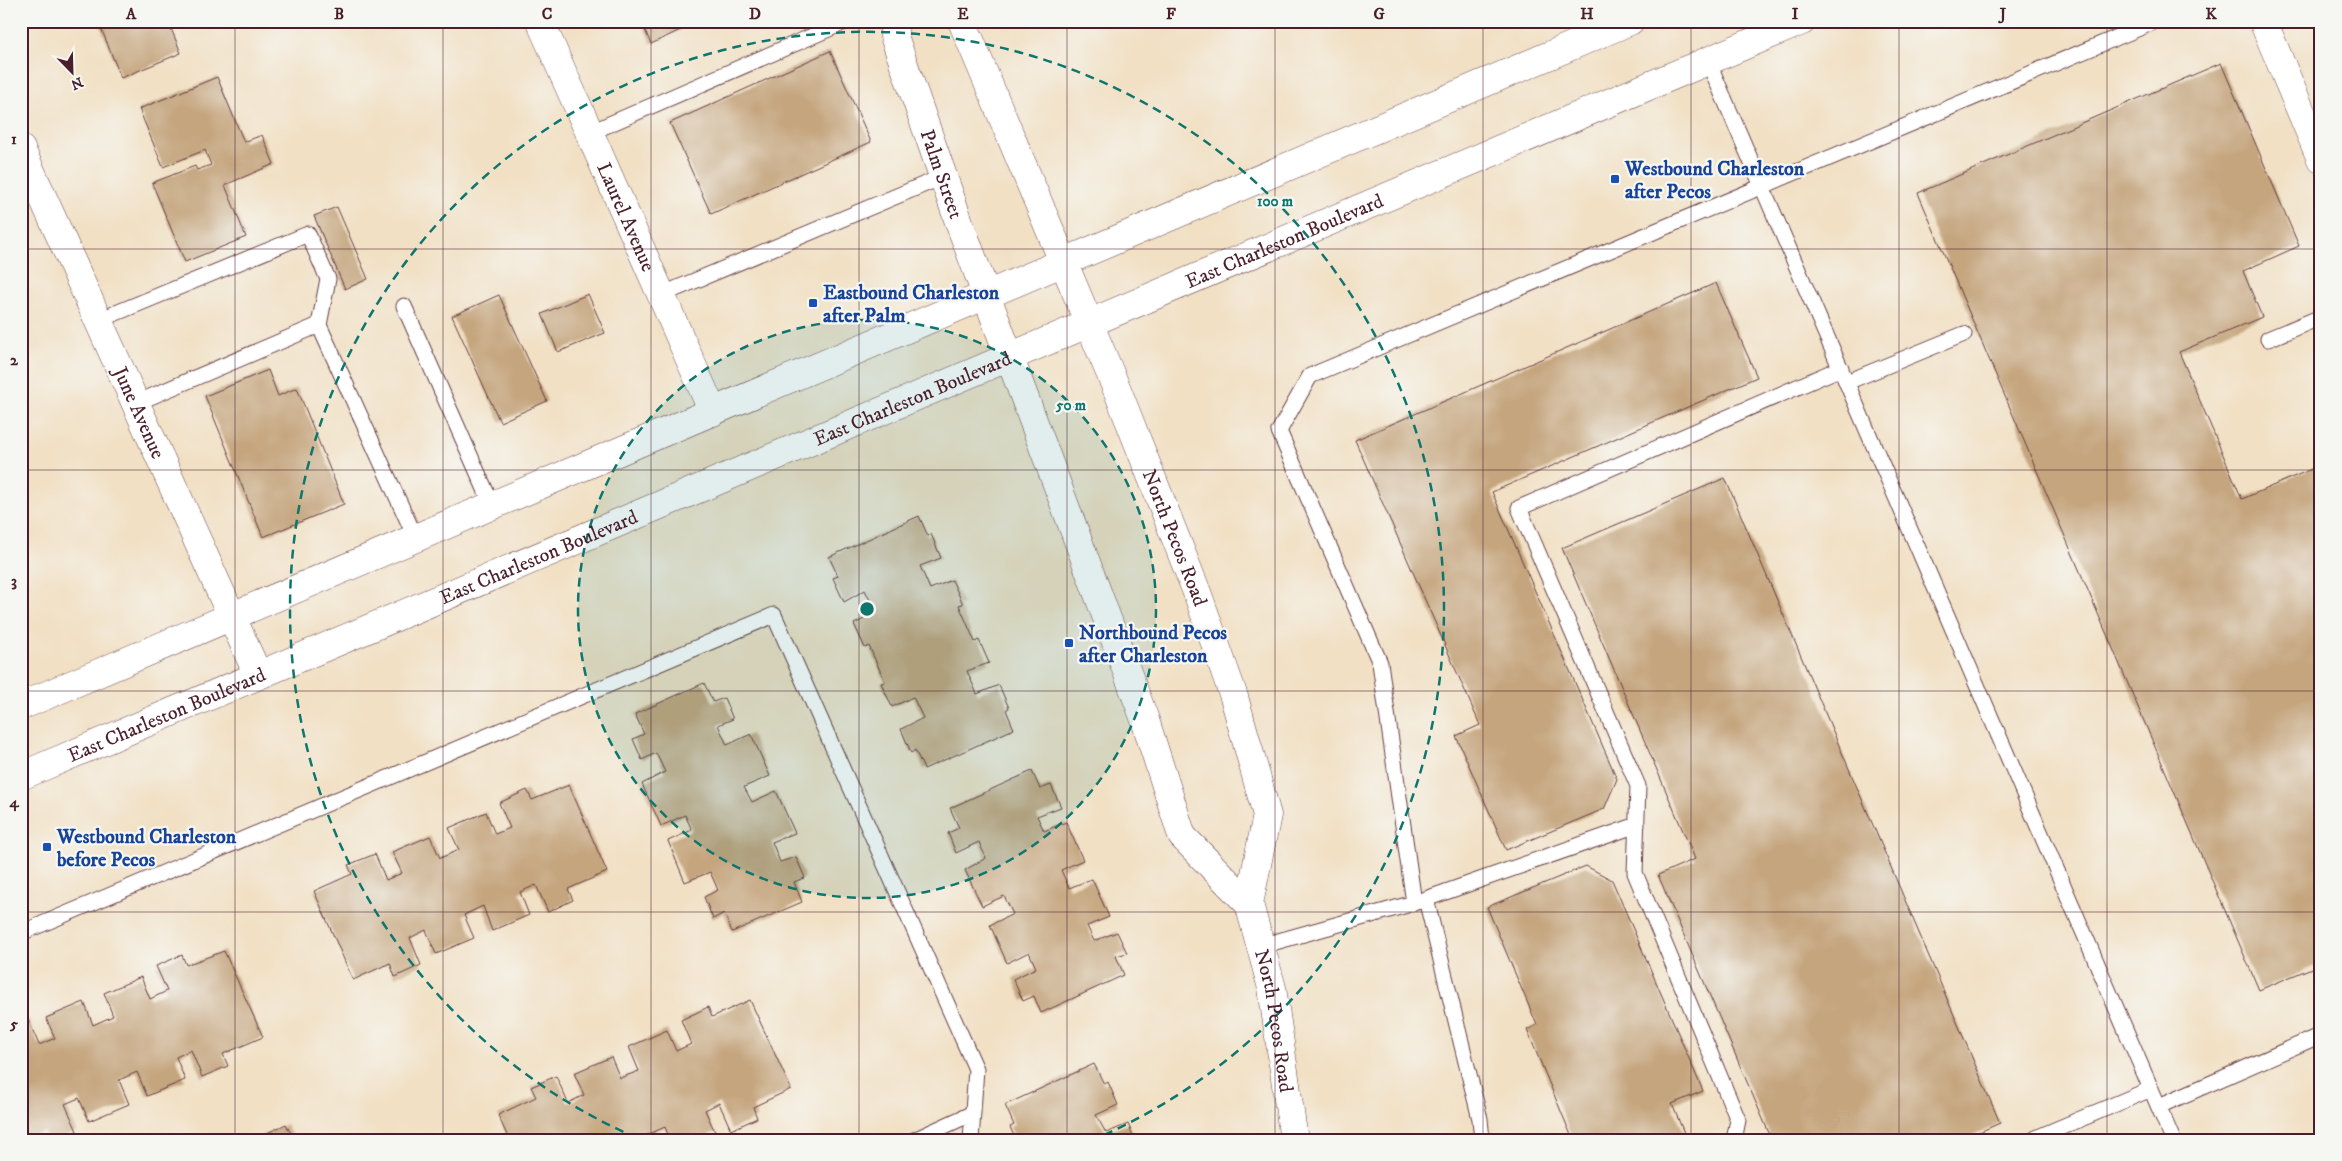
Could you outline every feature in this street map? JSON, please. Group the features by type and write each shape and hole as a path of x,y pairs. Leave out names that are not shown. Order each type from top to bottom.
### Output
{"main road":[{"name":"Laurel Avenue","path":"540,21 713,412"},
{"name":"Palm Street","path":"894,21 894,36 942,177 998,326"},
{"path":"962,21 1064,262"},
{"path":"21,706 1630,21"},
{"name":"East Charleston Boulevard","path":"21,776 1802,21"},
{"path":"2263,21 2321,159"},
{"name":"June Avenue","path":"21,149 258,675"},
{"name":"North Pecos Road","path":"1064,262 1198,595 1234,697 1267,815 1249,904 1272,988 1294,1140"},
{"name":"North Pecos Road","path":"998,326 1145,720 1182,836 1249,904"}],"lane":[{"path":"589,133 847,21"},
{"path":"1482,1140 1480,1119 1420,901 1380,663 1279,431 1310,376 2156,21"},
{"path":"1708,61 2173,1140"},
{"path":"661,295 942,177"},
{"path":"99,320 308,234 328,279 319,325 416,539"},
{"path":"404,306 492,506"},
{"path":"2268,340 2321,317"},
{"path":"136,403 319,325"},
{"path":"1734,1140 1738,1120 1636,873 1638,786 1519,508 1844,375 1964,334"},
{"path":"21,933 774,615 976,1069 971,1140"},
{"path":"1261,946 1420,901 1637,825"},
{"path":"2158,1106 2321,1035"},
{"path":"2036,1138 2151,1089"},
{"path":"914,1140 973,1113"}],"building":[{"path":"103,21 168,21 181,53 121,78 99,23"},
{"path":"641,21 695,21 695,23 651,44"},
{"path":"830,51 871,142 711,214 670,123"},
{"path":"2221,63 2299,246 2243,271 2262,317 2179,352 2242,499 2321,465 2321,964 2259,990 1918,193"},
{"path":"217,77 244,142 262,135 274,164 225,185 246,237 185,262 152,183 195,166 197,170 211,165 205,150 163,167 139,109"},
{"path":"337,207 368,279 345,289 314,216"},
{"path":"1716,283 1757,377 1492,492 1617,779 1604,809 1506,850 1456,736 1480,725 1355,440"},
{"path":"588,294 605,333 558,352 542,314"},
{"path":"499,295 547,401 500,422 452,316"},
{"path":"268,370 278,396 297,388 344,504 263,537 205,396"},
{"path":"1725,478 2000,1123 1961,1140 1772,1140 1658,875 1695,859 1562,548"},
{"path":"919,516 928,536 931,534 941,558 920,566 930,589 952,580 963,604 959,605 975,642 979,640 989,663 967,671 977,694 999,685 1009,708 1006,710 1014,729 924,769 915,750 911,753 901,729 923,718 913,697 892,707 881,683 885,682 869,646 865,648 854,624 876,613 865,590 844,602 833,578 838,576 829,557"},
{"path":"704,683 713,702 724,698 733,719 718,725 727,745 751,734 770,776 744,787 752,802 776,791 795,833 772,842 780,862 796,857 805,878 794,882 802,902 732,932 724,913 713,919 704,897 718,890 710,872 685,882 668,841 692,830 685,815 661,826 642,784 665,772 656,753 642,760 633,739 644,734 635,714"},
{"path":"1032,771 1040,789 1051,785 1061,807 1037,816 1044,831 1066,822 1083,860 1061,870 1069,888 1092,879 1109,917 1087,926 1094,941 1117,932 1127,953 1116,956 1124,975 1041,1013 1034,996 1023,1001 1013,979 1036,968 1029,952 1007,963 990,925 1013,914 1004,896 982,906 965,870 986,858 979,842 956,853 948,833 959,828 950,808"},
{"path":"569,785 607,872 568,889 573,900 548,912 536,885 520,892 529,915 492,931 483,906 464,915 474,938 436,954 426,930 410,938 421,965 395,977 390,963 353,980 314,891 352,874 348,865 375,854 386,880 402,873 392,852 430,836 440,858 459,850 449,828 486,812 495,834 510,828 499,803 527,790 532,800"},
{"path":"1586,866 1612,880 1703,1091 1672,1104 1687,1140 1573,1140 1527,1030 1537,1025 1487,907"},
{"path":"224,951 263,1037 223,1054 228,1066 202,1077 191,1050 176,1057 185,1080 147,1096 137,1072 119,1080 129,1104 89,1121 79,1098 65,1104 77,1131 58,1140 47,1140 44,1132 21,1140 21,1022 28,1019 39,1045 55,1038 46,1018 84,1002 93,1025 113,1016 104,993 141,977 150,999 167,991 156,966 182,955 186,965"},
{"path":"750,1000 791,1089 753,1107 757,1118 731,1130 719,1103 705,1110 715,1132 698,1140 670,1140 665,1127 647,1135 649,1140 509,1140 498,1115 536,1097 531,1087 556,1076 568,1103 584,1095 574,1073 611,1057 620,1078 639,1071 629,1047 667,1030 676,1051 691,1044 681,1020 708,1007 712,1017"},
{"path":"1094,1064 1104,1084 1108,1082 1118,1105 1096,1115 1106,1133 1128,1124 1135,1140 1016,1140 1010,1127 1014,1125 1005,1105"},
{"path":"286,1124 294,1140 253,1140"}],"place":[{"name":"Westbound Charleston after Pecos","path":"1615,179"},
{"name":"Eastbound Charleston after Palm","path":"813,303"},
{"name":"Northbound Pecos after Charleston","path":"1069,643"},
{"name":"Westbound Charleston before Pecos","path":"47,847"}]}
